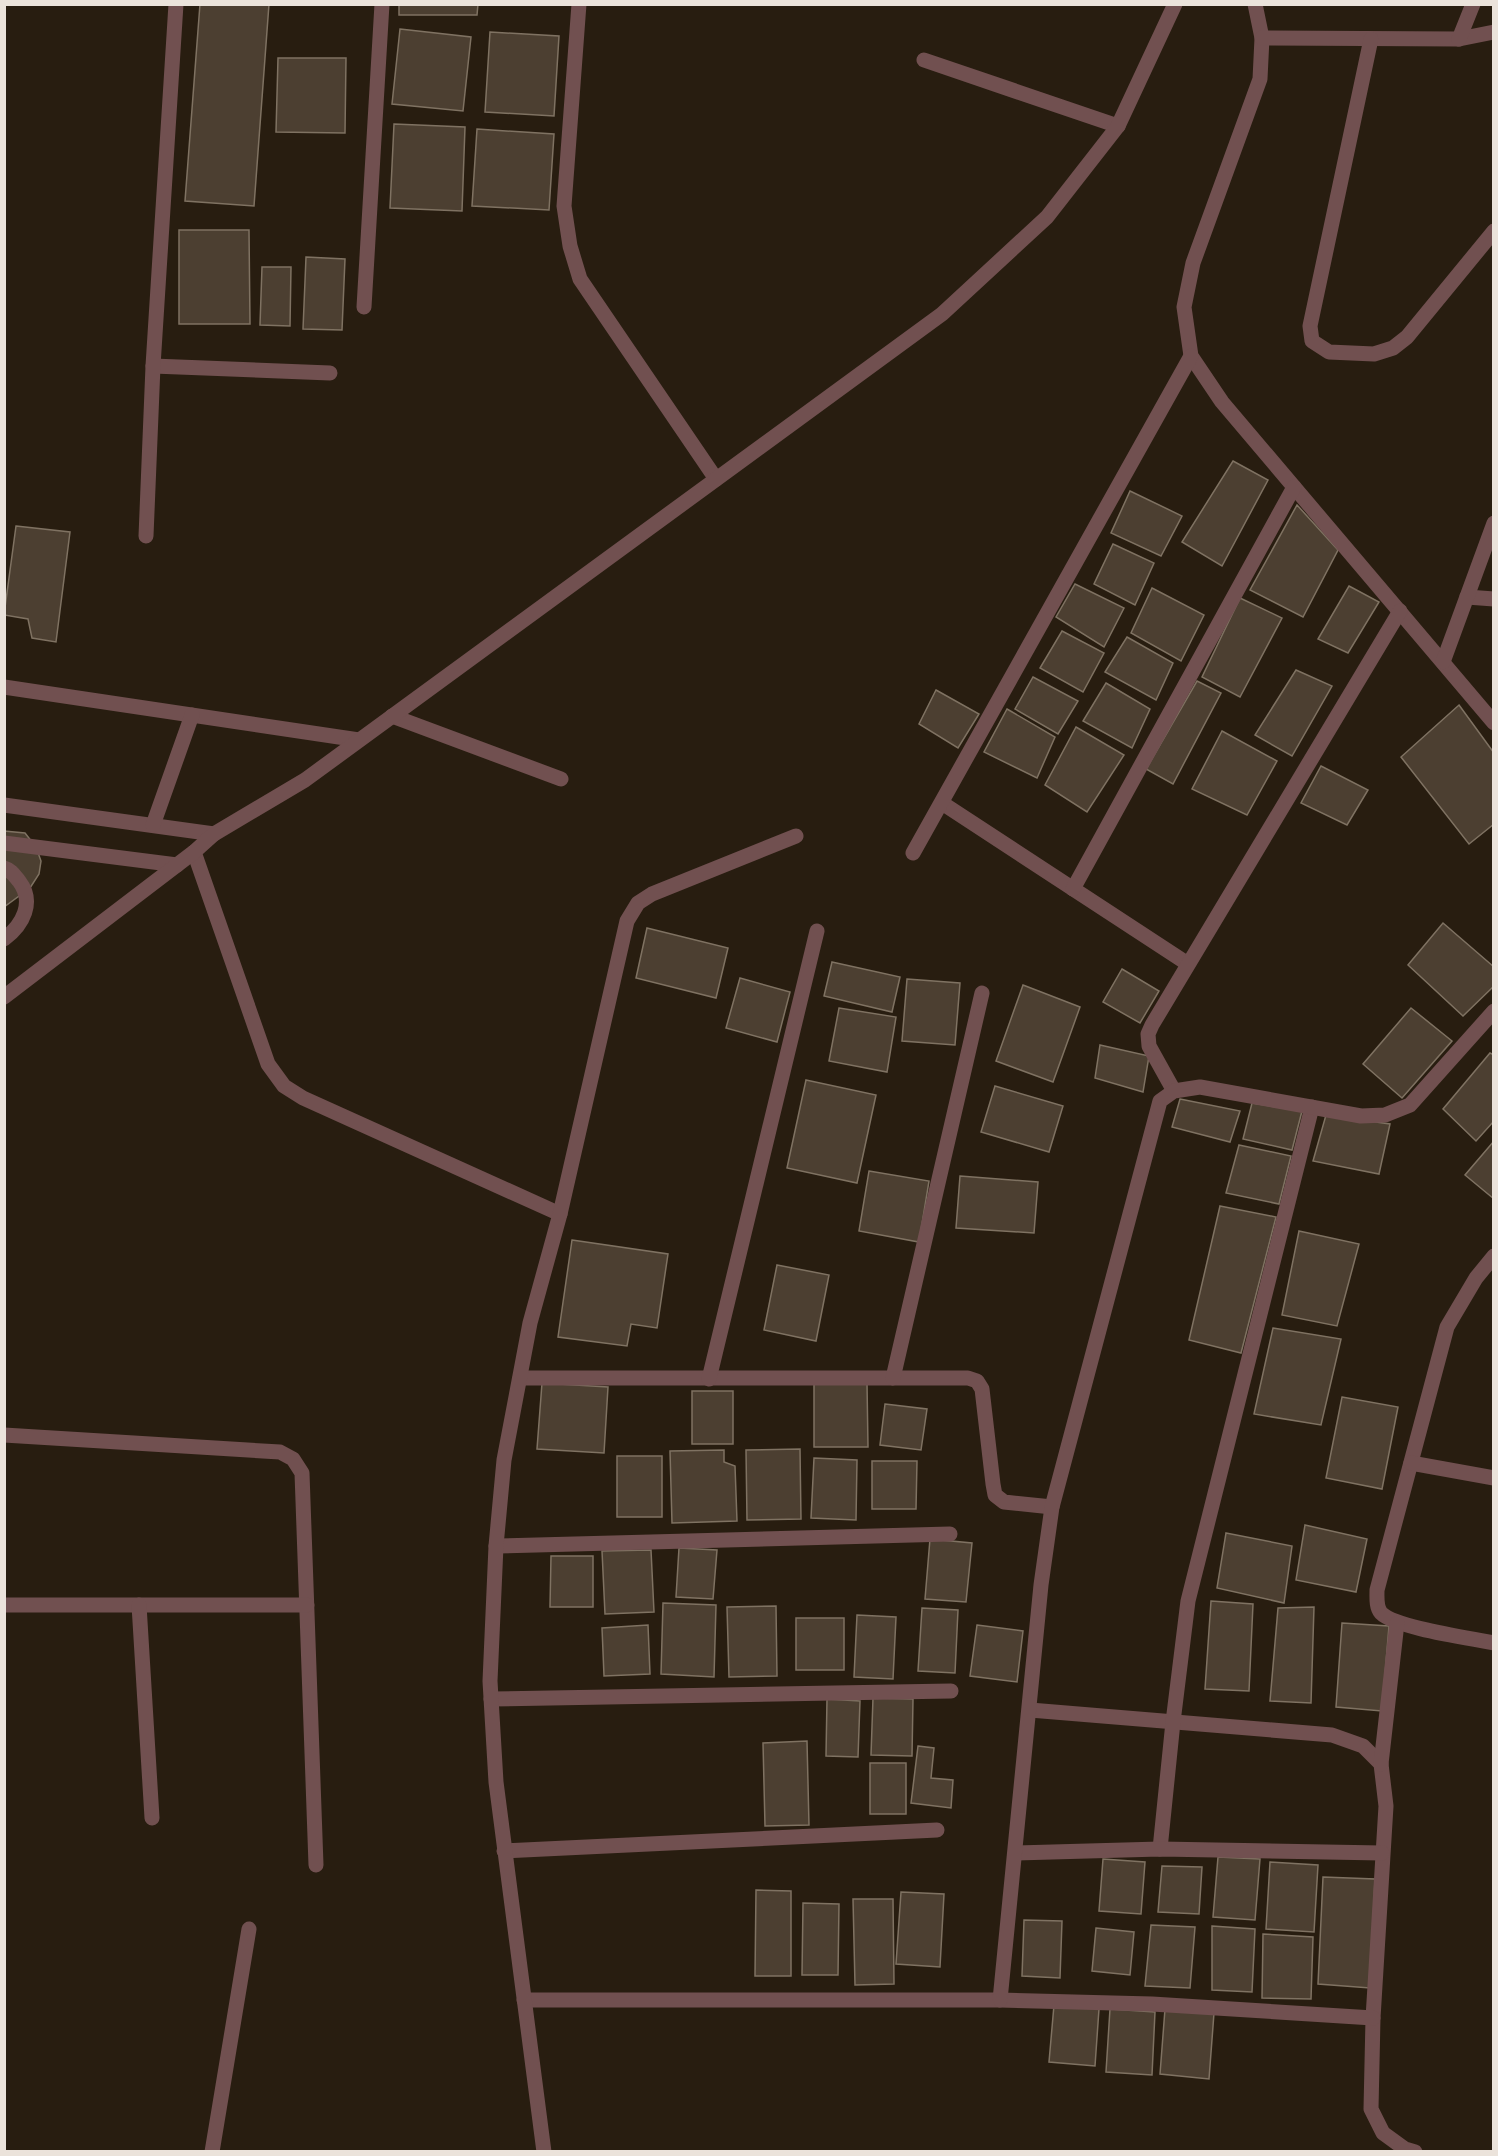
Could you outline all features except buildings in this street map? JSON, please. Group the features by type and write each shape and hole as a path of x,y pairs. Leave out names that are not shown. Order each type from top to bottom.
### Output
{"street":[{"path":"146,536 153,366 176,4"},
{"path":"364,307 382,4"},
{"path":"579,4 564,206 570,246 580,279 716,479"},
{"path":"1256,4 1262,38 1260,79 1193,263 1184,307 1191,357 1222,402 1494,723"},
{"path":"1459,39 1473,4"},
{"path":"4,997 194,852 214,834 305,780 942,314 1047,217 1118,126 1171,5"},
{"path":"1262,38 1459,39 1494,32"},
{"path":"1371,39 1310,326 1312,341 1329,352 1374,354 1393,348 1407,337 1494,231"},
{"path":"924,60 1118,126"},
{"path":"913,853 1191,357"},
{"path":"153,366 330,373"},
{"path":"1073,889 1294,487"},
{"path":"1443,662 1494,523"},
{"path":"1467,597 1494,599"},
{"path":"1174,1091 1149,1046 1148,1034 1400,611"},
{"path":"4,687 359,740"},
{"path":"153,825 192,715"},
{"path":"393,716 561,779"},
{"path":"942,803 1188,964"},
{"path":"4,805 214,834"},
{"path":"544,2151 504,1851 496,1782 491,1699 496,1546 504,1460 519,1378 530,1323 560,1214 627,921 638,903 652,894 796,836"},
{"path":"4,843 177,865"},
{"path":"194,852 268,1064 284,1086 303,1098 560,1214"},
{"path":"4,868 10,870 22,886 27,902 24,918 15,931 4,939"},
{"path":"709,1378 817,931"},
{"path":"893,1378 982,993"},
{"path":"1000,2000 1041,1585 1053,1507 1160,1101 1174,1091 1200,1087 1361,1116 1385,1115 1410,1105 1494,1011"},
{"path":"1160,1849 1173,1722 1188,1601 1195,1566 1312,1107"},
{"path":"1494,1256 1476,1278 1447,1327 1377,1590 1377,1604 1381,1612 1397,1623 1494,1643"},
{"path":"519,1378 968,1378 977,1381 982,1389 995,1495 1004,1502 1053,1507"},
{"path":"4,1435 280,1452 293,1459 302,1473 316,1865"},
{"path":"1411,1463 1494,1478"},
{"path":"496,1546 950,1534"},
{"path":"4,1605 307,1605"},
{"path":"139,1605 152,1818"},
{"path":"1397,1623 1381,1764 1386,1806 1373,2018 1371,2109 1383,2133 1408,2151"},
{"path":"491,1699 951,1690"},
{"path":"1030,1710 1332,1735 1363,1746 1381,1764"},
{"path":"504,1851 937,1830"},
{"path":"1016,1852 1160,1849 1382,1852"},
{"path":"212,2151 249,1929"},
{"path":"524,2000 1000,2000 1152,2004 1373,2018"}]}
